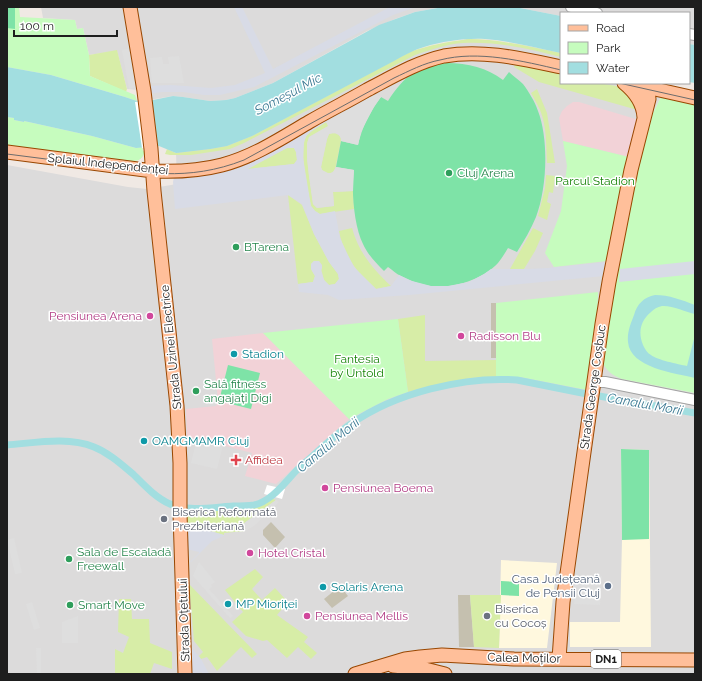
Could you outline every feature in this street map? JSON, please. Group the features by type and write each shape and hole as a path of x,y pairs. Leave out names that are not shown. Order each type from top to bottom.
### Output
{"main road":[{"name":"Strada Uzinei Electrice","path":"130,7 152,149 154,191 177,406 180,463 182,566"},
{"name":"Splaiul Independenței","path":"7,152 153,171 190,171 233,162 247,150 288,127 311,121 401,72 427,61 445,56 469,54 494,55 560,68"},
{"name":"Strada George Coșbuc","path":"625,84 639,99 644,117"},
{"name":"Strada George Coșbuc","path":"638,85 639,99"},
{"name":"Strada George Coșbuc","path":"559,659 563,602 609,282 631,170 644,117 648,108 648,90 638,85"},
{"path":"638,85 695,98"},
{"name":"Strada Oțetului","path":"182,566 186,674"},
{"name":"Calea Moților","path":"355,674 413,658 442,655 488,658 695,660"},
{"path":"383,666 425,669 445,674"}],"street":[{"path":"571,7 593,12"},
{"path":"593,391 605,382 695,400"}],"shaded area":[{"path":"41,7 443,7 415,12 367,31 273,83 235,98 210,101 173,96 149,100 138,90 127,89 117,51 89,55 83,28 77,29 75,20 43,18"},
{"path":"234,7 242,7 273,69 390,7 416,7 393,15 254,87 220,95 204,95 183,92 162,92 149,94 147,86 171,85 211,88 235,85 265,73"},
{"path":"515,7 695,7 695,45 690,44 690,12 560,12 560,16"},
{"path":"468,39 522,45 560,53 560,84 663,84 661,97 644,131 622,379 695,393 695,674 7,674 7,165 128,187 147,189 177,184 176,153 410,52"},
{"path":"131,48 138,87 129,89 122,50"},
{"path":"179,56 184,83 152,83 150,58 162,57 163,64 169,64 168,57"},
{"path":"375,94 381,97 375,105 361,132 358,145 341,141 339,135 335,133 329,134 327,139 321,167 322,170 331,173 336,167 354,170 353,191 333,192 334,206 317,208 313,204 309,176 307,143 309,137 328,126 326,122"},
{"path":"573,102 579,102 639,120 629,157 563,141 559,118 562,111"},
{"path":"325,119 326,122 306,136 304,142 303,158 311,206 320,214 335,211 340,238 354,267 376,289 391,286 399,275 412,281 431,286 448,286 469,282 491,269 548,268 607,262 604,276 409,295 339,300 328,295 299,292 298,284 313,282 315,276 311,269 311,264 314,261 319,261 322,265 321,271 324,280 329,285 335,284 339,279 338,274 329,262 314,234 302,204 288,195 175,209 174,177 220,172","holes":["287,148 294,148 297,160 294,164 248,169"]},
{"path":"695,261 695,274 619,282 620,269"},
{"path":"491,303 496,303 517,358 491,358"},
{"path":"263,333 349,419 276,484 245,476 252,453 187,436 186,409 216,406 218,401 212,339"},
{"path":"197,439 223,445 217,469 191,463"},
{"path":"621,449 649,450 651,647 570,647 570,622 620,622 622,540"},
{"path":"276,500 279,502 254,526 245,531 243,524"},
{"path":"271,522 285,537 275,548 263,535 263,530"},
{"path":"186,524 224,535 212,541 191,562 190,562 187,562 185,560","holes":["186,549 199,552 190,562 186,559"]},
{"path":"14,538 22,573 15,574 7,540"},
{"path":"501,560 557,563 547,648 499,648"},
{"path":"199,562 215,582 209,589 233,616 230,618 193,576"},
{"path":"575,575 602,576 600,605 574,604"},
{"path":"340,586 348,596 332,608 324,599"},
{"path":"458,595 470,595 474,647 459,647"},
{"path":"32,602 40,628 34,630 26,604"},
{"path":"78,616 78,643 62,643 62,622"},
{"path":"190,646 201,659 209,674 202,674 202,672 188,674"},
{"path":"36,648 41,648 41,674 37,674"}],"green space":[{"path":"7,7 19,7 20,17 75,20 77,29 83,28 89,55 90,76 135,95 137,101 51,75 7,67"},
{"path":"7,7 15,7 15,29 7,28"},
{"path":"468,39 492,40 560,53 560,57 500,44 463,43 445,46 415,55 230,149 191,155 165,154 167,149 176,153 227,146 252,136 410,52"},
{"path":"117,50 127,89 126,92 90,76 89,55"},
{"name":"Cluj Arena","path":"447,63 462,64 484,69 503,80 509,72 523,84 535,104 542,123 545,164 540,205 536,217 517,252 508,248 498,263 476,279 457,285 439,287 411,281 388,267 384,271 372,259 363,244 357,228 353,197 354,170 336,167 341,141 358,145 367,120 381,97 388,101 400,85 412,74 427,67"},
{"path":"515,64 560,74 560,84 605,84 621,88 630,95 641,111 539,82 514,67"},
{"path":"537,89 547,113 555,163 547,163 544,123 540,110 531,93"},
{"path":"661,97 695,102 695,393 622,379 610,372 602,361 639,150 644,131"},
{"path":"7,117 14,118 14,120 92,136 136,148 142,147 143,151 145,151 139,160 129,161 7,145"},
{"path":"326,122 329,126 309,137 307,158 313,204 317,208 334,206 333,192 353,191 354,209 320,214 311,206 303,151 307,135 312,130"},
{"path":"332,133 339,135 341,141 335,170 332,173 328,173 322,170 321,167 327,139 329,134"},
{"name":"Parcul Stadion","path":"563,141 629,157 607,261 554,267 545,253 561,211 567,166"},
{"path":"287,148 294,148 296,152 297,160 294,164 247,168"},
{"path":"546,175 555,176 553,193 549,192 547,202 551,204 547,220 538,216 545,188"},
{"path":"288,195 302,205 314,234 329,262 338,274 339,279 335,284 329,285 324,280 319,261 314,261 311,264 311,269 315,276 313,282 298,284"},
{"path":"352,228 367,260 391,286 376,289 354,266 341,240 339,231"},
{"path":"533,228 543,233 535,251 524,269 510,269"},
{"path":"598,292 597,323 587,390 520,377 496,377 496,303"},
{"path":"425,315 425,361 496,360 496,377 471,378 408,392 398,319"},
{"name":"Fantesia by Untold","path":"398,319 408,392 388,399 349,419 263,333"},
{"path":"228,365 260,373 251,409 219,401"},
{"path":"621,449 649,450 649,539 622,540"},
{"path":"270,498 276,500 243,524 245,531 224,533 224,535 186,524 186,513 188,513 188,510 205,511 254,507 266,502"},
{"path":"255,569 263,577 252,589 262,600 275,588 288,602 277,615 308,637 304,642 317,653 311,659 298,647 287,658 267,640 263,641 246,636 232,622 243,612 225,590"},
{"path":"501,581 519,582 519,596 501,595"},
{"path":"189,584 257,654 252,658 241,647 217,671 207,657 201,659 199,656 203,652 194,641"},
{"path":"470,595 501,595 499,648 474,647"},
{"path":"119,599 131,599 132,619 149,619 150,643 172,652 172,669 154,663 150,674 115,674 115,649 123,653 129,637 118,632"}],"water":[{"name":"Someșul Mic","path":"443,7 515,7 560,16 560,53 514,43 485,39 462,40 432,45 405,55 252,136 227,146 176,153 159,146 136,148 92,136 14,120 14,118 7,117 7,67 51,75 137,101 153,100 173,96 210,101 226,100 273,83 379,25 415,12"},
{"path":"690,44 695,45 695,83 690,82"},
{"path":"655,295 670,297 695,305 695,314 670,307 662,306 656,308 644,319 642,323 640,332 641,341 647,352 654,357 687,366 695,335 695,378 655,368 636,358 631,351 628,342 628,335 635,311 644,299"}],"pier":[{"path":"149,100 155,147 142,148 135,102"},
{"path":"267,485 285,489 282,499 264,494"}],"waterway":[{"name":"Canalul Morii","path":"7,445 62,441 94,447 115,459 150,491 170,504 184,508 201,508 254,505 261,503 279,489 300,467 351,424 388,403 409,395 453,384 496,379 517,380 695,413"}],"tram line":[{"path":"7,154 165,174 204,171 244,160 394,78 434,61 455,57 485,56 516,60 560,70"},
{"path":"623,84 695,100"}],"place":[{"name":"Cluj Arena","path":"449,173"},
{"name":"BTarena","path":"236,247"},
{"name":"Pensiunea Arena","path":"150,316"},
{"name":"Radisson Blu","path":"461,336"},
{"name":"Stadion","path":"234,354"},
{"name":"Sală fitness angajați Digi","path":"196,391"},
{"name":"OAMGMAMR Cluj","path":"144,441"},
{"name":"Affidea","path":"236,460"},
{"name":"Pensiunea Boema","path":"325,488"},
{"name":"Biserica Reformată Prezbiteriană","path":"164,519"},
{"name":"Hotel Cristal","path":"250,553"},
{"name":"Sala de Escaladă Freewall","path":"69,559"},
{"name":"Casa Județeană de Pensii Cluj","path":"608,586"},
{"name":"Solaris Arena","path":"323,587"},
{"name":"MP Mioriței","path":"228,604"},
{"name":"Smart Move","path":"70,605"},
{"name":"Pensiunea Mellis","path":"307,616"},
{"name":"Biserica cu Cocoș","path":"487,616"}]}
